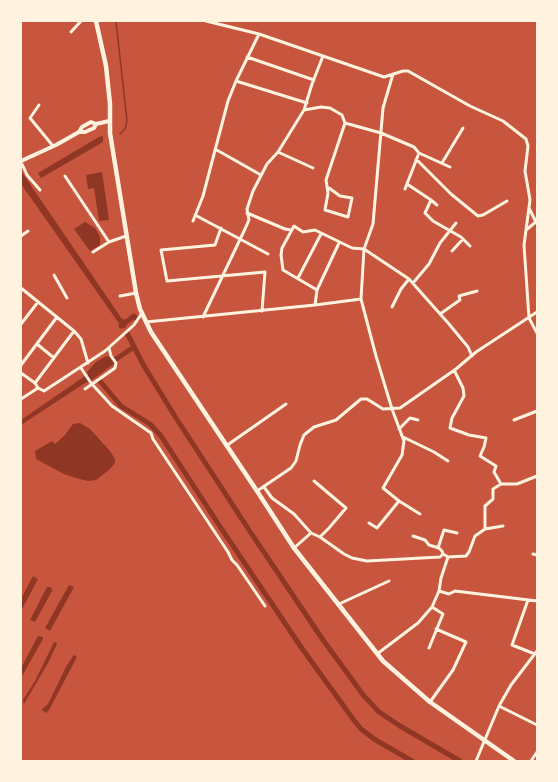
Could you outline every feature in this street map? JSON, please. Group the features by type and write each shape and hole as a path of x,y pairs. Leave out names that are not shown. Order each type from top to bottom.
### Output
{"main road":[{"path":"96,21 106,66 110,104 109,121 136,293 142,313 151,332 294,548 377,654 430,702 514,761"},
{"path":"21,162 79,132 82,127 92,122 96,124 109,121"}],"street":[{"path":"70,32 81,21"},
{"path":"206,21 259,34 384,78 403,71 408,71 470,106 502,121 526,139 528,146 525,171 530,200 524,246 529,318 537,333"},
{"path":"193,221 203,196 228,101 247,57 259,34"},
{"path":"203,316 241,238 248,220 247,209 253,191 267,164 278,152 304,110 323,56"},
{"path":"247,57 314,80"},
{"path":"393,74 383,108 373,224 364,250 361,299 376,356 404,442 402,455 383,488 399,501 420,514"},
{"path":"236,81 307,103"},
{"path":"40,105 30,118 53,146"},
{"path":"304,110 321,107 330,108 342,115 345,123 326,180 328,193 325,210 348,217 352,198 340,196 329,188"},
{"path":"345,123 381,133 414,147 419,153 450,167"},
{"path":"442,163 463,128"},
{"path":"215,149 261,175"},
{"path":"278,152 313,168"},
{"path":"405,189 419,153"},
{"path":"416,159 451,194 478,216 483,215 506,201"},
{"path":"21,162 27,174 40,190"},
{"path":"65,176 109,242"},
{"path":"407,184 437,205"},
{"path":"431,200 425,213 433,221 450,230 470,246"},
{"path":"526,230 537,222 529,208"},
{"path":"248,214 291,230"},
{"path":"195,215 241,238 268,254"},
{"path":"413,283 429,264 440,243 456,223"},
{"path":"317,290 283,270 281,255 282,248 294,226 303,232 314,230 352,248 364,250 409,279 468,347 472,356"},
{"path":"221,228 215,245 161,250 167,281 264,272 262,310"},
{"path":"21,236 28,231"},
{"path":"298,278 321,234"},
{"path":"92,252 109,242 126,236"},
{"path":"452,251 463,239"},
{"path":"315,305 317,290 340,243"},
{"path":"54,275 67,298"},
{"path":"392,307 409,279"},
{"path":"21,288 74,331 81,340 88,363"},
{"path":"440,314 460,300 459,296 477,290"},
{"path":"120,296 136,293"},
{"path":"146,322 361,299"},
{"path":"21,324 38,302"},
{"path":"257,491 291,468 296,461 304,435 314,427 336,420 361,399 367,399 382,409 400,408 472,356 537,312"},
{"path":"21,373 38,388 44,391 81,368 109,348 121,335 134,325 142,313"},
{"path":"21,365 57,317"},
{"path":"35,384 74,331"},
{"path":"37,344 54,358"},
{"path":"85,389 94,381 115,368 116,363 109,348"},
{"path":"81,368 91,384 112,406 150,433 153,440 232,560 265,606"},
{"path":"454,370 463,388 464,396 452,418 450,428 469,435 486,438 484,448 480,456 496,466 494,472 501,484"},
{"path":"21,399 38,388"},
{"path":"226,446 286,404"},
{"path":"514,420 537,411"},
{"path":"399,429 410,418 418,420"},
{"path":"402,437 434,452 448,461"},
{"path":"485,529 485,506 493,499 494,489 501,484 517,484 537,476"},
{"path":"314,481 346,508 320,537"},
{"path":"264,487 272,498 294,514 311,533 320,537 348,557 367,561 440,557 443,554"},
{"path":"369,523 377,528 399,501"},
{"path":"413,536 424,540 429,546 438,548 443,554 448,556 466,556 469,552 474,536 485,529 503,526"},
{"path":"438,548 444,530 457,533"},
{"path":"294,548 311,533"},
{"path":"377,654 418,623 432,607 439,591 441,578 448,556"},
{"path":"339,604 389,581"},
{"path":"439,591 449,594 455,591 537,601"},
{"path":"477,759 499,706 510,685 536,652 512,645 528,600"},
{"path":"428,648 443,614 432,607"},
{"path":"430,702 453,670 466,642 436,629"},
{"path":"499,706 537,725"},
{"path":"531,761 537,752"}],"shaded area":[{"path":"103,136 103,142 41,178 38,173"},
{"path":"21,171 122,319 127,320 129,323 123,329 21,184"},
{"path":"102,172 109,220 99,221 94,188 88,189 86,175"},
{"path":"85,222 95,228 100,237 100,245 90,251 74,229"},
{"path":"106,356 110,357 115,363 92,380 85,383 21,425 21,420 88,374 87,372 96,362"},
{"path":"80,423 90,429 110,451 115,459 115,463 109,470 96,480 88,481 64,474 36,459 35,451 52,441 55,444 64,436 73,424"},
{"path":"33,576 38,579 21,611 21,599"},
{"path":"69,585 74,587 50,631 45,628"},
{"path":"47,587 51,587 52,591 35,622 30,620"},
{"path":"38,636 43,637 43,639 21,678 21,668"},
{"path":"54,642 57,644 48,663 24,704 23,700 35,681"},
{"path":"75,655 77,657 46,713 42,709 48,704 66,667"}],"waterway":[{"path":"116,21 127,121 125,129 120,134"},
{"path":"121,326 134,316 136,318"},
{"path":"127,333 144,366 176,418 251,533 323,640 364,696 379,712 460,761"},
{"path":"110,363 134,347"},
{"path":"99,380 121,406 150,424 161,436 301,647 361,729 374,739 412,761"}]}
